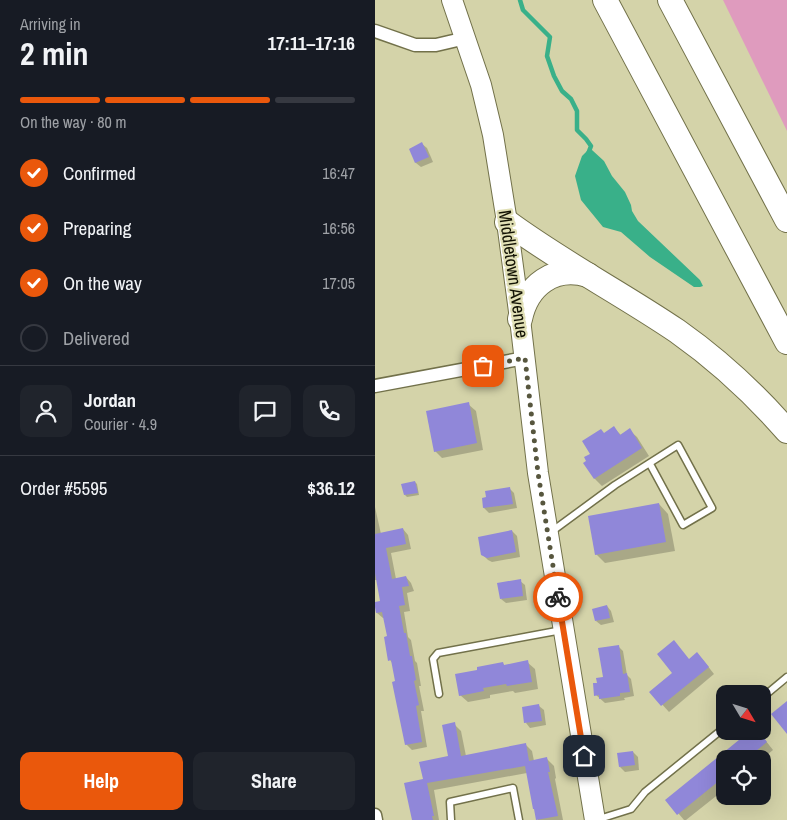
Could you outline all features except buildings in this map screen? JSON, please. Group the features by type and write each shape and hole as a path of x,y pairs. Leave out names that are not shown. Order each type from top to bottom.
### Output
{"highway":[{"path":"605,0 787,342"},
{"path":"670,0 787,220"},
{"path":"507,222 677,331 712,357 755,396 787,431"},
{"path":"520,319 529,296 545,280 555,274 566,272 589,275"}],"main road":[{"name":"Middletown Avenue","path":"452,0 481,85 493,136 520,319 538,473 596,820"}],"street":[{"path":"375,31 415,45 436,45 466,38"},
{"path":"375,386 525,358"},
{"path":"375,815 376,820"}],"lane":[{"path":"548,534 615,485 678,445 712,508 683,525 650,464"},
{"path":"439,694 433,659 438,654 563,630"},
{"path":"771,690 787,677"},
{"path":"596,820 631,809 645,792 716,734"},
{"path":"451,820 450,802 513,788 519,820"}],"shaded area":[{"path":"723,0 787,0 787,131"},
{"path":"592,150 604,161 612,176 625,192 638,221 700,280 703,286 694,287 650,257 621,232 603,227 581,200 575,176 582,156 587,151"}],"waterway":[{"path":"520,0 523,10 550,37 547,56 562,91 571,99 577,111 577,130 591,146 588,154"}],"way so far":[{"path":"483,366 525,358 538,473 558,597"}],"route":[{"path":"558,597 584,756"}]}
